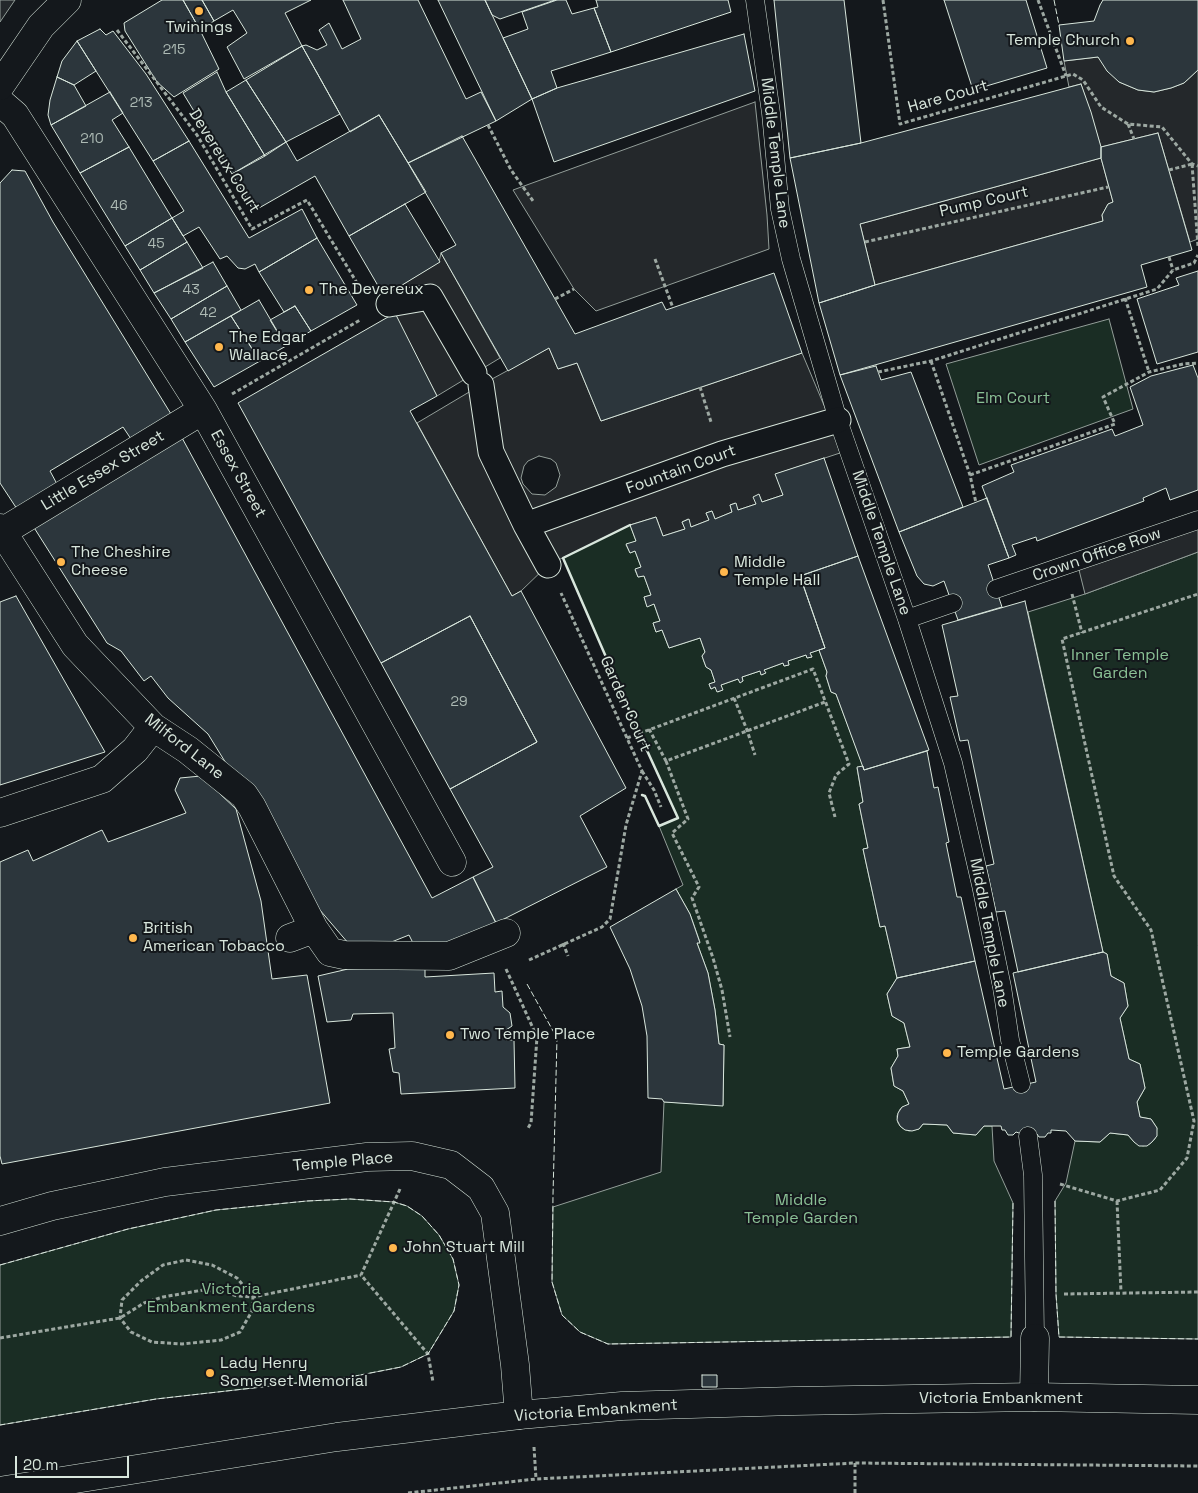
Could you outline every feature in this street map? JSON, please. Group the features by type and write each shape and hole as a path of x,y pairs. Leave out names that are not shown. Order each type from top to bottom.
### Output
{"street":[{"path":"0,86 41,26 67,0"},
{"name":"Essex Street","path":"0,102 15,115 203,410 452,862"},
{"path":"389,304 430,297 478,379 491,452 526,526 548,565"},
{"name":"Little Essex Street","path":"1,530 203,410"},
{"name":"Fountain Court","path":"526,526 722,454 838,420"},
{"name":"Milford Lane","path":"1,530 75,645 154,727 188,750 244,795 252,807 302,934 330,952 344,955 449,956 499,936"},
{"path":"0,813 102,779 135,750 154,727"},
{"name":"Temple Place","path":"0,1221 52,1206 165,1182 367,1157 412,1156 451,1165 481,1188 495,1213 515,1365 519,1415"},
{"path":"1034,1397 1035,1338"},
{"name":"Victoria Embankment","path":"0,1491 337,1437 519,1415 622,1406 1034,1397 1198,1400"}],"lane":[{"name":"Middle Temple Lane","path":"755,0 771,112 780,210 790,259 838,420 907,619 952,763 981,885 1020,1084"},
{"name":"Crown Office Row","path":"996,589 1198,520"},
{"path":"907,619 952,603"},
{"path":"1028,1136 1033,1175 1035,1338"}],"path":[{"name":"Hare Court","path":"883,0 900,124 1066,76"},
{"path":"1038,0 1066,76 1073,74 1083,80 1101,108 1128,124 1162,127 1192,164 1198,166"},
{"name":"Devereux Court","path":"117,30 197,135 252,229 307,200 365,296"},
{"path":"1128,124 1134,138"},
{"path":"488,125 511,170 533,201"},
{"path":"1169,170 1192,164"},
{"path":"1192,164 1198,246"},
{"name":"Pump Court","path":"865,242 1108,187"},
{"path":"878,372 931,361 1157,289 1173,270 1194,263 1198,255"},
{"path":"1169,257 1173,270"},
{"path":"655,259 673,308"},
{"path":"555,299 574,289"},
{"path":"1125,298 1148,372"},
{"path":"229,396 366,316"},
{"path":"931,361 970,476 976,503"},
{"path":"970,476 1114,424 1104,397 1148,372 1182,364 1198,364"},
{"path":"1062,567 1082,632"},
{"path":"1033,1175 1117,1201 1160,1190 1187,1158 1194,1122 1150,930 1114,876 1062,640 1198,594"},
{"name":"Garden Court","path":"563,596 642,771 626,825 610,919 602,927 563,944"},
{"path":"627,738 813,669 849,764 836,775 829,793 835,817"},
{"path":"734,698 755,755"},
{"path":"666,761 826,702"},
{"path":"649,729 666,761 688,819 672,833 699,887 692,898 722,990 730,1037"},
{"path":"642,771 654,790 661,807"},
{"path":"499,936 507,970 537,1037 531,1123 527,1130"},
{"path":"523,962 563,944 568,956"},
{"path":"507,970 515,966"},
{"path":"360,1275 400,1190"},
{"path":"1117,1201 1121,1292"},
{"path":"186,1260 212,1265 237,1278 253,1297 252,1312 240,1332 221,1340 182,1344 152,1342 130,1332 120,1318 122,1300 141,1281 162,1265 186,1260"},
{"path":"0,1338 120,1318 144,1303 162,1297 203,1290 253,1297 360,1275"},
{"path":"360,1275 428,1354 433,1382"},
{"path":"1056,1294 1198,1292"},
{"path":"534,1447 536,1479"},
{"path":"854,1463 855,1493"},
{"path":"408,1493 536,1479 854,1463 1198,1466"}],"green space":[{"name":"Elm Court","path":"1109,319 1133,409 979,465 946,364"},
{"name":"Middle Temple Garden","path":"630,525 636,541 626,545 630,553 635,551 641,567 635,570 638,577 644,576 651,595 644,597 647,606 654,604 660,621 653,623 656,632 662,630 669,648 700,638 705,652 702,656 706,667 711,670 715,682 709,684 711,689 715,687 718,692 722,690 721,685 738,679 740,682 743,681 742,677 760,671 762,675 765,673 764,670 783,663 784,666 789,665 788,661 806,655 807,658 812,657 810,653 819,650 827,672 826,676 831,692 836,694 863,766 857,768 863,802 859,804 868,848 863,849 880,927 885,926 897,978 887,994 892,1016 904,1023 910,1047 897,1049 898,1056 891,1068 894,1086 903,1091 909,1104 900,1109 897,1116 898,1123 902,1128 909,1131 919,1129 923,1124 947,1125 953,1133 976,1135 984,1126 992,1126 994,1161 1013,1203 1011,1337 608,1344 580,1332 562,1315 552,1282 553,1207 661,1172 664,1102 723,1105 724,1045 719,1044 708,973 697,943 700,942 690,914 676,889 683,885 659,826 678,818 563,558"},
{"name":"Inner Temple Garden","path":"1198,552 1198,1339 1059,1337 1056,1294 1055,1201 1066,1183 1075,1141 1100,1142 1110,1133 1128,1135 1134,1142 1143,1146 1150,1144 1155,1139 1157,1128 1151,1119 1140,1117 1137,1102 1145,1088 1140,1064 1129,1059 1120,1018 1128,1006 1124,983 1111,976 1107,954 1103,952 1028,612 1085,594"},
{"name":"Victoria Embankment Gardens","path":"350,1199 394,1202 407,1206 422,1216 439,1235 453,1259 459,1285 454,1311 428,1354 401,1367 350,1377 156,1399 0,1425 0,1265 128,1229 216,1210 307,1201"}],"shaded area":[{"path":"0,0 15,0 0,22"},
{"path":"1098,57 1119,82 1138,90 1154,92 1171,88 1184,83 1198,70 1198,239 1190,242 1158,133 1101,147 1081,84 1069,87 1064,61"},
{"path":"755,102 769,249 596,311 574,289 513,190"},
{"path":"1101,158 1113,202 1108,204 1102,215 1103,221 875,285 860,224"},
{"path":"441,253 500,358 437,396 384,296 439,262"},
{"path":"549,348 558,369 577,363 601,421 802,353 831,422 840,453 776,474 783,495 762,502 759,495 756,504 738,510 735,503 730,505 732,512 715,519 712,511 706,513 709,520 691,527 688,519 682,522 685,529 663,536 656,517 630,525 548,565 521,591 512,596 417,423","holes":["539,456 551,459 556,463 560,475 556,487 545,495 532,494 523,484 521,478 524,466 528,461"]},
{"path":"1198,520 1198,552 1085,594 1077,562"}],"building":[{"path":"162,0 183,0 219,69 174,97 157,82 125,31 124,23"},
{"name":"Twinings","path":"183,0 202,0 214,21 200,30"},
{"path":"202,0 311,0 285,13 302,46 244,79 227,47 247,33 233,10 214,21"},
{"path":"343,0 418,0 466,99 481,92 496,121 408,163 379,115 350,132 302,46 306,45 317,50 327,45 319,30 329,23 342,49 361,39"},
{"path":"438,0 485,0 532,99 496,121"},
{"path":"485,0 555,0 500,19 492,15"},
{"path":"557,0 566,0 572,14 594,8 611,52 551,71 557,88 532,99 503,38 528,29 522,12"},
{"path":"596,0 728,0 731,12 611,52 594,8 598,7"},
{"path":"774,0 844,0 861,143 790,158"},
{"path":"944,0 1026,0 1047,68 973,90"},
{"name":"Temple Church","path":"1103,0 1198,0 1198,70 1184,83 1154,92 1138,90 1119,82 1107,71 1098,57 1064,61 1059,25 1094,21"},
{"path":"100,29 106,35 113,31 146,74 189,141 153,161 77,41"},
{"path":"744,34 755,91 554,162 532,99 557,88"},
{"path":"77,41 96,71 74,85 57,77 62,61"},
{"path":"302,46 340,114 286,142 246,80"},
{"path":"217,72 226,92 265,156 232,174 183,93"},
{"path":"57,77 74,85 86,106 51,125 48,115 50,100"},
{"path":"246,80 286,142 265,156 226,92"},
{"path":"1081,84 1101,147 1101,158 860,224 875,285 819,303 790,158 861,143"},
{"path":"110,92 123,113 112,120 129,147 80,173 51,125"},
{"path":"379,115 426,192 349,236 315,176 259,208 252,208 232,174 286,142 297,161"},
{"path":"1158,133 1192,250 1141,265 1147,287 840,375 819,303 875,285 1103,221 1102,215 1108,204 1113,202 1101,158 1101,147"},
{"path":"462,136 575,334 662,302 666,310 774,273 802,353 601,421 577,363 558,369 549,348 508,371 441,253 456,245 408,163"},
{"path":"189,141 249,238 302,209 317,238 259,272 255,264 245,269 238,268 227,256 220,259 199,227 183,236 172,218 184,211 153,161"},
{"path":"129,147 172,218 125,246 80,173"},
{"path":"12,170 25,171 53,222 171,414 131,439 123,427 50,471 57,484 17,509 0,483 0,183"},
{"path":"405,204 440,262 384,296 349,236"},
{"path":"172,218 187,242 140,270 125,246"},
{"name":"The Devereux","path":"317,238 357,305 311,331 295,306 284,312 259,272"},
{"path":"187,242 203,268 154,293 140,270"},
{"path":"213,262 227,286 171,319 154,293"},
{"path":"1198,271 1198,352 1157,364 1137,299 1179,285 1176,278"},
{"path":"227,286 241,310 185,342 171,319"},
{"path":"259,300 286,346 260,361 231,316"},
{"path":"295,306 311,331 286,346 270,320"},
{"path":"395,313 437,396 410,411 512,596 521,591 626,788 580,816 607,867 496,923 473,877 493,867 450,789 537,742 470,616 381,663 238,403"},
{"name":"The Edgar Wallace","path":"231,316 260,361 214,387 185,342"},
{"path":"1193,365 1198,378 1198,490 1170,500 1166,488 1143,498 1144,501 1037,541 1036,537 1012,545 1016,555 1009,558 982,486 1014,472 1011,465 1112,429 1115,436 1143,425 1130,387 1151,376"},
{"path":"876,366 881,380 911,372 963,507 899,532 840,375"},
{"path":"181,436 432,898 473,877 496,923 444,949 415,947 409,935 384,945 349,944 307,895 208,734 168,698 151,676 144,681 121,651 107,643 33,526"},
{"name":"Middle Temple Hall","path":"824,458 858,556 800,576 825,648 810,653 812,657 807,658 806,655 788,661 789,665 784,666 783,663 764,670 766,673 761,675 760,671 742,677 743,681 740,683 738,679 721,685 723,690 717,692 715,687 711,689 709,684 715,682 711,670 706,667 702,656 705,652 700,638 669,648 662,630 656,632 653,623 660,621 654,604 647,607 644,597 651,595 644,576 638,577 635,569 641,567 635,551 630,553 626,544 636,541 630,525 656,517 663,536 685,529 682,522 689,519 691,527 709,520 706,513 712,511 715,519 732,512 730,505 736,503 738,510 756,504 753,497 759,494 762,502 783,495 775,474"},
{"path":"987,498 1009,558 988,565 1002,607 958,620 944,581 933,586 924,584 917,576 899,532"},
{"path":"858,556 929,750 864,770 836,694 831,692 826,676 827,672 819,650 825,648 800,576"},
{"path":"16,596 105,752 0,785 0,602"},
{"path":"1025,601 1103,952 1018,972 1005,911 996,912 986,866 994,864 968,740 960,741 950,697 958,696 942,625"},
{"path":"470,616 537,742 450,789 381,663"},
{"path":"927,751 934,788 938,787 949,842 946,843 957,897 961,897 975,961 897,978 885,926 880,927 863,849 868,848 859,804 863,802 857,767 863,766 864,770"},
{"name":"British American Tobacco","path":"201,776 236,809 261,901 272,979 307,975 330,1103 2,1164 0,1156 0,862 28,850 33,861 102,830 108,842 186,813 175,790 180,778"},
{"path":"676,889 690,914 700,943 697,943 708,973 719,1044 724,1045 723,1106 664,1102 662,1099 648,1098 647,1036 642,1006 630,969 610,927"},
{"name":"Temple Gardens","path":"1103,952 1107,954 1111,976 1124,983 1128,1006 1120,1018 1129,1059 1140,1064 1145,1088 1137,1102 1140,1117 1151,1119 1157,1128 1157,1136 1152,1142 1147,1146 1139,1146 1128,1135 1110,1133 1100,1142 1075,1141 1066,1131 1051,1130 1051,1133 1048,1133 1045,1137 1039,1137 1037,1134 1028,1136 1016,1132 1013,1135 1008,1135 1005,1130 1002,1130 1001,1126 984,1126 976,1135 953,1133 947,1125 923,1124 919,1129 912,1131 905,1130 900,1126 897,1120 898,1113 902,1107 909,1104 903,1091 894,1086 891,1068 898,1056 897,1049 910,1047 904,1023 892,1016 887,994 897,978 975,961 1004,1089 1036,1082 1013,973"},
{"name":"Two Temple Place","path":"425,967 425,977 494,973 495,992 502,991 503,1007 510,1013 512,1026 506,1030 506,1040 514,1040 515,1088 401,1094 399,1073 393,1072 389,1049 395,1048 393,1013 353,1014 351,1020 327,1022 318,976 348,969"},
{"path":"702,1375 717,1375 717,1387 702,1387"}],"fence":[{"path":"1054,0 1059,25"},
{"path":"527,984 557,1038 552,1282 562,1315 580,1332 608,1344 1011,1337 1013,1203"},
{"path":"0,1265 128,1229 216,1210 307,1201 350,1199 394,1202 407,1206 422,1216 439,1235 453,1259 459,1285 454,1311 428,1354 401,1367 350,1377 156,1399 0,1425"},
{"path":"1055,1201 1056,1294 1059,1337 1198,1339"}],"wall":[{"path":"630,525 563,558 678,818 659,826 645,796 642,795"}],"place":[{"name":"Twinings","path":"199,11"},
{"name":"Temple Church","path":"1130,41"},
{"name":"The Devereux","path":"309,290"},
{"name":"The Edgar Wallace","path":"219,347"},
{"name":"The Cheshire Cheese","path":"61,562"},
{"name":"Middle Temple Hall","path":"724,572"},
{"name":"British American Tobacco","path":"133,938"},
{"name":"Two Temple Place","path":"450,1035"},
{"name":"Temple Gardens","path":"947,1053"},
{"name":"John Stuart Mill","path":"393,1248"},
{"name":"Lady Henry Somerset Memorial","path":"210,1373"}]}
